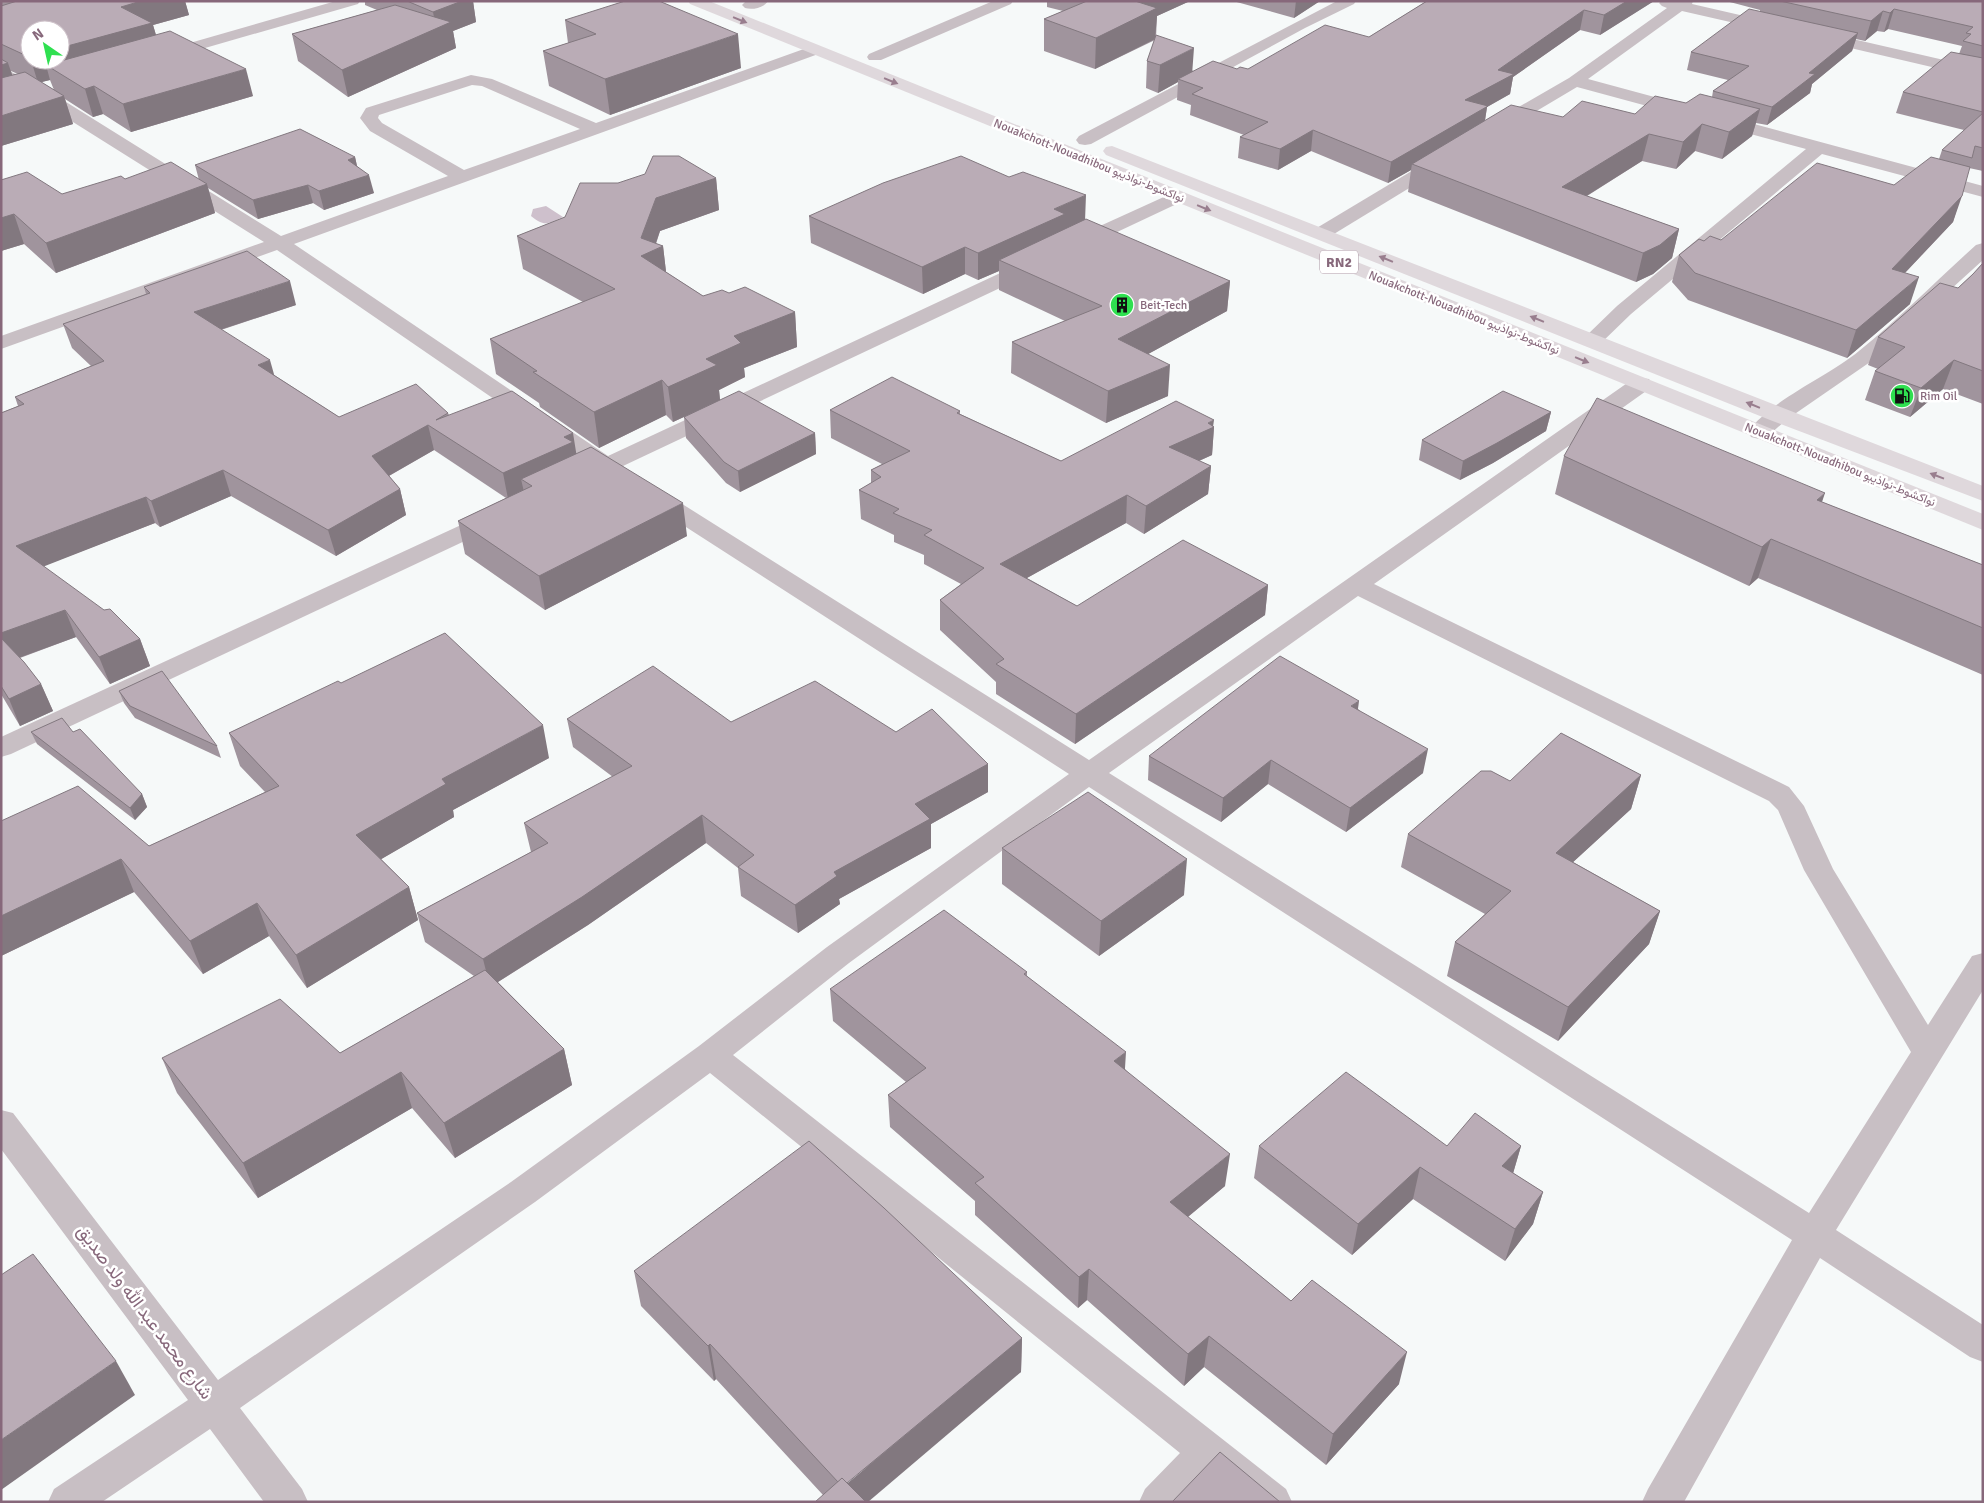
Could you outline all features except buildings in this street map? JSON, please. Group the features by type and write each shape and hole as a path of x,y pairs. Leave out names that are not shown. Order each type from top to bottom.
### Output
{"highway":[{"name":"Nouakchott-Nouadhibou نواكشوط-نواذيبو","path":"695,1 1983,523"},
{"name":"Nouakchott-Nouadhibou نواكشوط-نواذيبو","path":"750,3 875,56 1085,140 1778,415 1983,494"}],"street":[{"path":"148,59 353,1"},
{"path":"875,56 1006,1"},
{"path":"1085,140 1300,25 1349,1"},
{"path":"1660,1 1682,4 1983,74"},
{"path":"1481,137 1575,81 1682,4"},
{"path":"1,343 815,50"},
{"path":"1,72 37,91 279,243 607,466 1814,1235 1983,1345"},
{"path":"463,177 376,127 368,118 372,112 471,80 486,82 595,129"},
{"path":"1575,81 1983,192"},
{"path":"1592,341 1624,310 1819,147"},
{"path":"1322,233 1455,152"},
{"path":"571,482 1177,197"},
{"path":"1759,432 1778,415 1866,356 1983,249"},
{"path":"68,1502 215,1404 524,1192 710,1055 838,955 1088,774 1641,384"},
{"path":"1,748 516,508"},
{"path":"1356,585 1779,794 1790,806 1819,870 1928,1053"},
{"path":"1662,1502 1814,1235 1983,964"},
{"path":"710,1055 1272,1502"},
{"name":"شارع محمد عبد الله ولد صديق","path":"1,1123 288,1502"},
{"path":"1159,1502 1208,1451"}],"shaded area":[{"path":"546,206 563,217 543,223 531,216 533,209"}],"place":[{"name":"Beit-Tech","path":"1122,305"},
{"name":"Rim Oil","path":"1902,396"}]}
